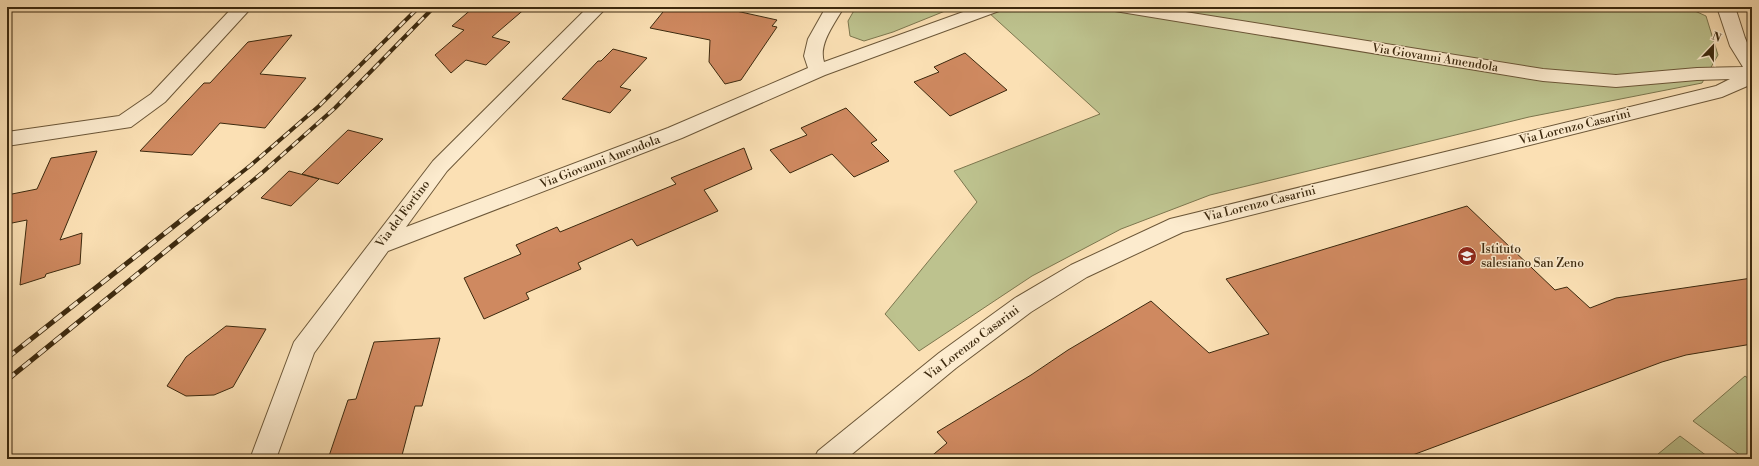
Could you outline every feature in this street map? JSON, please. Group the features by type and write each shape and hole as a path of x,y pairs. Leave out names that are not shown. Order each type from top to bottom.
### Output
{"street":[{"path":"7,139 124,122 158,98 243,7"},
{"name":"Via del Fortino","path":"263,459 303,349 379,246 440,166 598,7"},
{"path":"818,71 813,56 817,40 835,7"},
{"name":"Via Giovanni Amendola","path":"379,246 675,133 818,71 993,7"},
{"name":"Via Giovanni Amendola","path":"1121,7 1543,75 1616,81 1697,74 1752,73"},
{"path":"1726,7 1740,49 1746,61 1752,66"},
{"name":"Via Lorenzo Casarini","path":"827,459 919,382 1023,305 1102,258 1178,225 1722,91 1752,76"}],"green space":[{"path":"856,7 955,7 893,32 864,41 850,36 848,21"},
{"path":"996,7 1686,7 1706,16 1718,55 1702,83 1529,117 1210,195 1121,229 1032,276 919,351 885,314 977,202 954,171 1100,114 988,12"},
{"path":"1745,376 1752,381 1752,459 1745,459 1693,421"},
{"path":"1680,436 1711,459 1652,459"}],"building":[{"path":"474,7 527,7 492,37 510,42 486,65 466,60 451,73 435,55 464,30 452,26"},
{"path":"667,7 718,7 777,20 772,26 777,27 741,80 725,84 709,62 710,40 650,28"},
{"path":"292,35 260,74 306,78 265,128 220,123 192,155 140,151 204,83 210,83 248,42"},
{"path":"613,49 647,58 620,87 631,90 610,113 562,99 598,61 601,61"},
{"path":"965,53 1007,90 950,116 914,82 939,72 934,67"},
{"path":"846,108 877,140 871,143 889,161 854,177 832,154 790,173 770,150 807,135 801,128"},
{"path":"348,130 383,139 338,184 302,174"},
{"path":"744,148 752,169 704,190 718,211 637,246 632,239 578,263 581,269 526,293 529,299 484,319 464,278 521,254 516,245 557,227 560,232 676,184 671,178"},
{"path":"97,151 60,240 82,233 80,264 46,274 45,277 20,285 27,220 7,224 7,195 37,189 51,158"},
{"path":"289,171 319,179 291,206 261,198"},
{"path":"1467,206 1555,290 1567,287 1590,308 1616,298 1752,278 1752,344 1686,355 1662,362 1402,459 928,459 947,443 937,432 1031,375 1068,350 1151,301 1209,353 1269,334 1226,279"},
{"path":"226,326 266,329 233,387 214,395 186,396 167,386 186,357"},
{"path":"440,338 422,406 415,406 401,459 328,459 348,400 356,399 374,342"}],"railway":[{"path":"197,208 251,165 319,106 419,7"},
{"path":"219,208 263,172 335,108 434,7"},
{"path":"7,358 198,207"},
{"path":"7,380 220,207"}],"place":[{"name":"Istituto salesiano San Zeno","path":"1467,256"}]}
